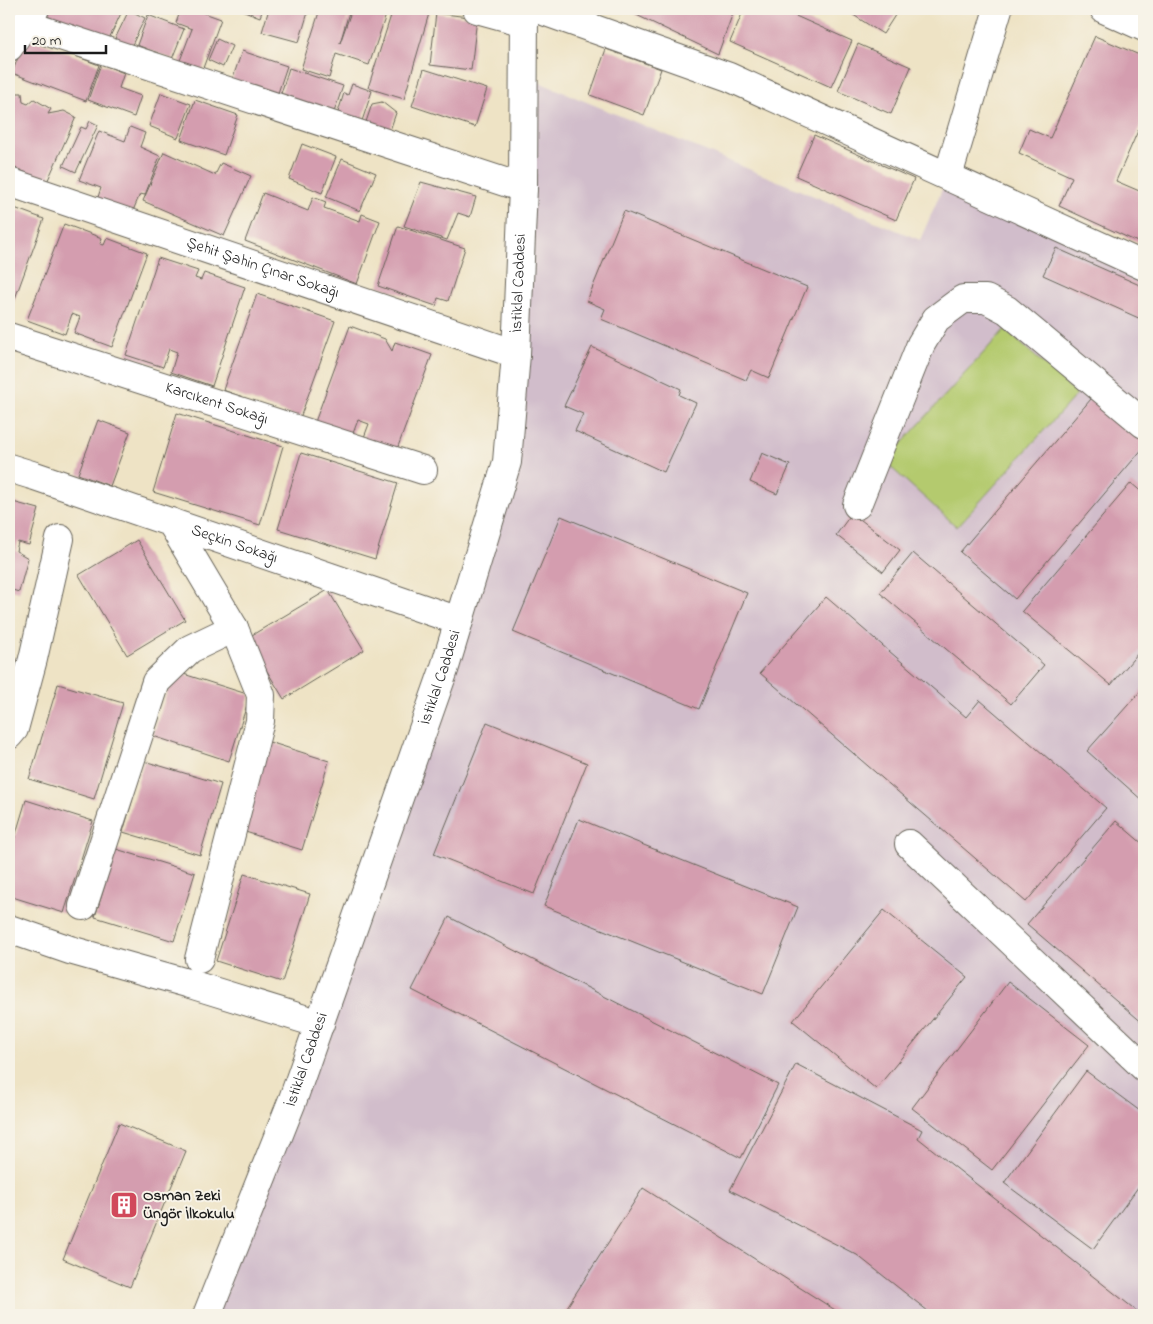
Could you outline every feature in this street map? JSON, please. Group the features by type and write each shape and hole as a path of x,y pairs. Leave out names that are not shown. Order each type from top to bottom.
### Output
{"street":[{"path":"477,9 529,13 729,77 1144,266"},
{"path":"948,176 998,9"},
{"path":"1104,9 1144,26"},
{"name":"İstiklal Caddesi","path":"207,1315 293,1099 320,1024 445,667 507,462 516,354 524,188 529,13"},
{"path":"9,47 29,17 524,188"},
{"name":"Şehit Şahin Çınar Sokağı","path":"9,182 516,354"},
{"path":"857,506 921,344 936,319 963,299 986,299 1007,310 1144,424"},
{"name":"Karcıkent Sokağı","path":"9,337 423,470"},
{"name":"Seçkin Sokağı","path":"9,468 459,621"},
{"path":"171,522 234,628 261,695 260,721 199,959"},
{"path":"9,735 14,729 33,659 60,539"},
{"path":"83,906 156,682 190,649 234,628"},
{"path":"909,844 1144,1067"},
{"path":"9,930 320,1024"}],"shaded area":[{"path":"524,76 920,240 948,176 1144,266 1144,1315 207,1315 507,462"}],"green space":[{"path":"1005,329 1077,394 957,527 885,462"}],"building":[{"path":"50,9 123,9 107,43 47,16"},
{"path":"181,9 193,9 221,19 199,79 176,71 192,29 176,23"},
{"path":"239,9 263,9 260,17"},
{"path":"269,9 309,9 299,42 262,32"},
{"path":"320,9 350,9 340,43 352,9 388,9 369,65 336,54 329,78 301,69"},
{"path":"393,9 430,10 404,99 368,88"},
{"path":"627,9 732,9 734,10 718,54"},
{"path":"744,9 780,9 852,41 831,87 730,42"},
{"path":"844,9 899,9 883,34"},
{"path":"129,10 145,18 129,51 113,43"},
{"path":"436,13 477,18 471,70 430,65"},
{"path":"148,15 184,29 172,59 137,45"},
{"path":"1095,36 1144,57 1144,117 1116,181 1144,193 1144,245 1059,206 1072,177 1019,153 1029,129 1050,138"},
{"path":"26,37 99,65 86,101 12,73"},
{"path":"217,39 232,46 223,67 208,60"},
{"path":"858,44 911,67 891,114 838,91"},
{"path":"606,49 661,69 644,115 590,95"},
{"path":"242,51 287,66 275,102 230,86"},
{"path":"101,64 124,73 119,88 141,96 134,117 88,100"},
{"path":"289,68 343,86 331,121 278,103"},
{"path":"424,69 487,89 475,127 412,106"},
{"path":"352,84 372,91 359,130 335,122 344,93 348,95"},
{"path":"9,93 22,93 23,102 28,104 34,99 51,109 48,114 64,111 76,117 47,182 9,165"},
{"path":"161,93 191,104 178,138 149,126"},
{"path":"195,100 238,115 224,155 181,140"},
{"path":"382,102 396,113 387,139 363,131 372,104"},
{"path":"90,121 98,125 76,172 63,166 81,127 86,129"},
{"path":"130,127 145,133 140,147 160,156 145,195 140,194 132,213 97,200 101,188 79,180 99,131 125,141"},
{"path":"814,135 914,179 896,220 796,176"},
{"path":"302,144 336,157 322,193 289,179"},
{"path":"164,152 215,175 221,163 251,176 224,236 143,201"},
{"path":"342,159 376,173 360,211 326,197"},
{"path":"421,182 476,197 470,217 458,213 447,240 404,226"},
{"path":"263,193 308,211 313,197 326,202 324,208 360,221 362,214 380,221 357,284 245,241"},
{"path":"9,206 44,219 9,315"},
{"path":"624,211 807,287 769,378 751,370 746,380 601,319 605,309 587,301"},
{"path":"64,224 102,238 100,244 104,245 107,238 147,253 112,347 74,333 80,317 72,314 65,334 27,320"},
{"path":"398,226 465,248 448,301 438,298 436,306 378,286"},
{"path":"1056,248 1144,287 1143,320 1043,275"},
{"path":"158,258 198,271 195,278 201,280 204,273 245,287 212,386 171,372 177,352 169,349 163,367 126,355"},
{"path":"257,294 335,321 300,418 223,390"},
{"path":"350,326 385,339 392,351 395,342 432,355 396,452 363,440 369,424 358,420 352,436 315,422"},
{"path":"592,347 681,389 679,395 696,403 664,472 575,431 583,414 564,406"},
{"path":"1097,392 1144,434 1144,447 1015,599 960,552"},
{"path":"177,413 283,446 260,525 153,492"},
{"path":"98,420 130,432 110,486 78,474"},
{"path":"301,453 398,483 375,559 278,529"},
{"path":"762,453 790,465 777,494 750,482"},
{"path":"1131,483 1144,494 1144,646 1111,685 1022,611"},
{"path":"9,501 39,509 29,545 18,542 16,551 28,558 19,592 9,589"},
{"path":"852,513 900,550 883,572 836,535"},
{"path":"561,516 747,593 699,709 513,632"},
{"path":"137,540 185,620 127,655 79,575"},
{"path":"913,553 1044,665 1011,704 880,593"},
{"path":"328,590 364,650 284,699 247,638"},
{"path":"826,597 966,717 980,700 1106,808 1026,902 760,673"},
{"path":"174,671 250,695 229,761 153,736"},
{"path":"58,684 123,703 94,799 29,779"},
{"path":"1144,687 1144,802 1087,751"},
{"path":"487,722 587,763 534,894 434,854"},
{"path":"263,740 329,761 302,850 236,829"},
{"path":"144,761 221,784 200,855 123,832"},
{"path":"26,800 93,821 64,913 9,896 9,857"},
{"path":"579,819 798,907 763,994 544,906"},
{"path":"1116,821 1144,845 1144,1024 1027,924"},
{"path":"116,849 195,873 174,941 95,917"},
{"path":"244,874 310,894 282,982 216,961"},
{"path":"884,910 967,977 876,1089 793,1021"},
{"path":"449,917 778,1085 741,1158 412,990"},
{"path":"1008,982 1089,1045 992,1170 912,1108"},
{"path":"796,1064 922,1130 918,1138 1142,1315 933,1315 857,1255 730,1190"},
{"path":"1086,1071 1144,1114 1144,1179 1093,1249 1004,1183"},
{"name":"Osman Zeki Üngör İlkokulu","path":"119,1123 186,1151 130,1287 63,1259"},
{"path":"643,1188 843,1315 562,1315"}],"place":[{"name":"Osman Zeki Üngör İlkokulu","path":"124,1205"}]}
